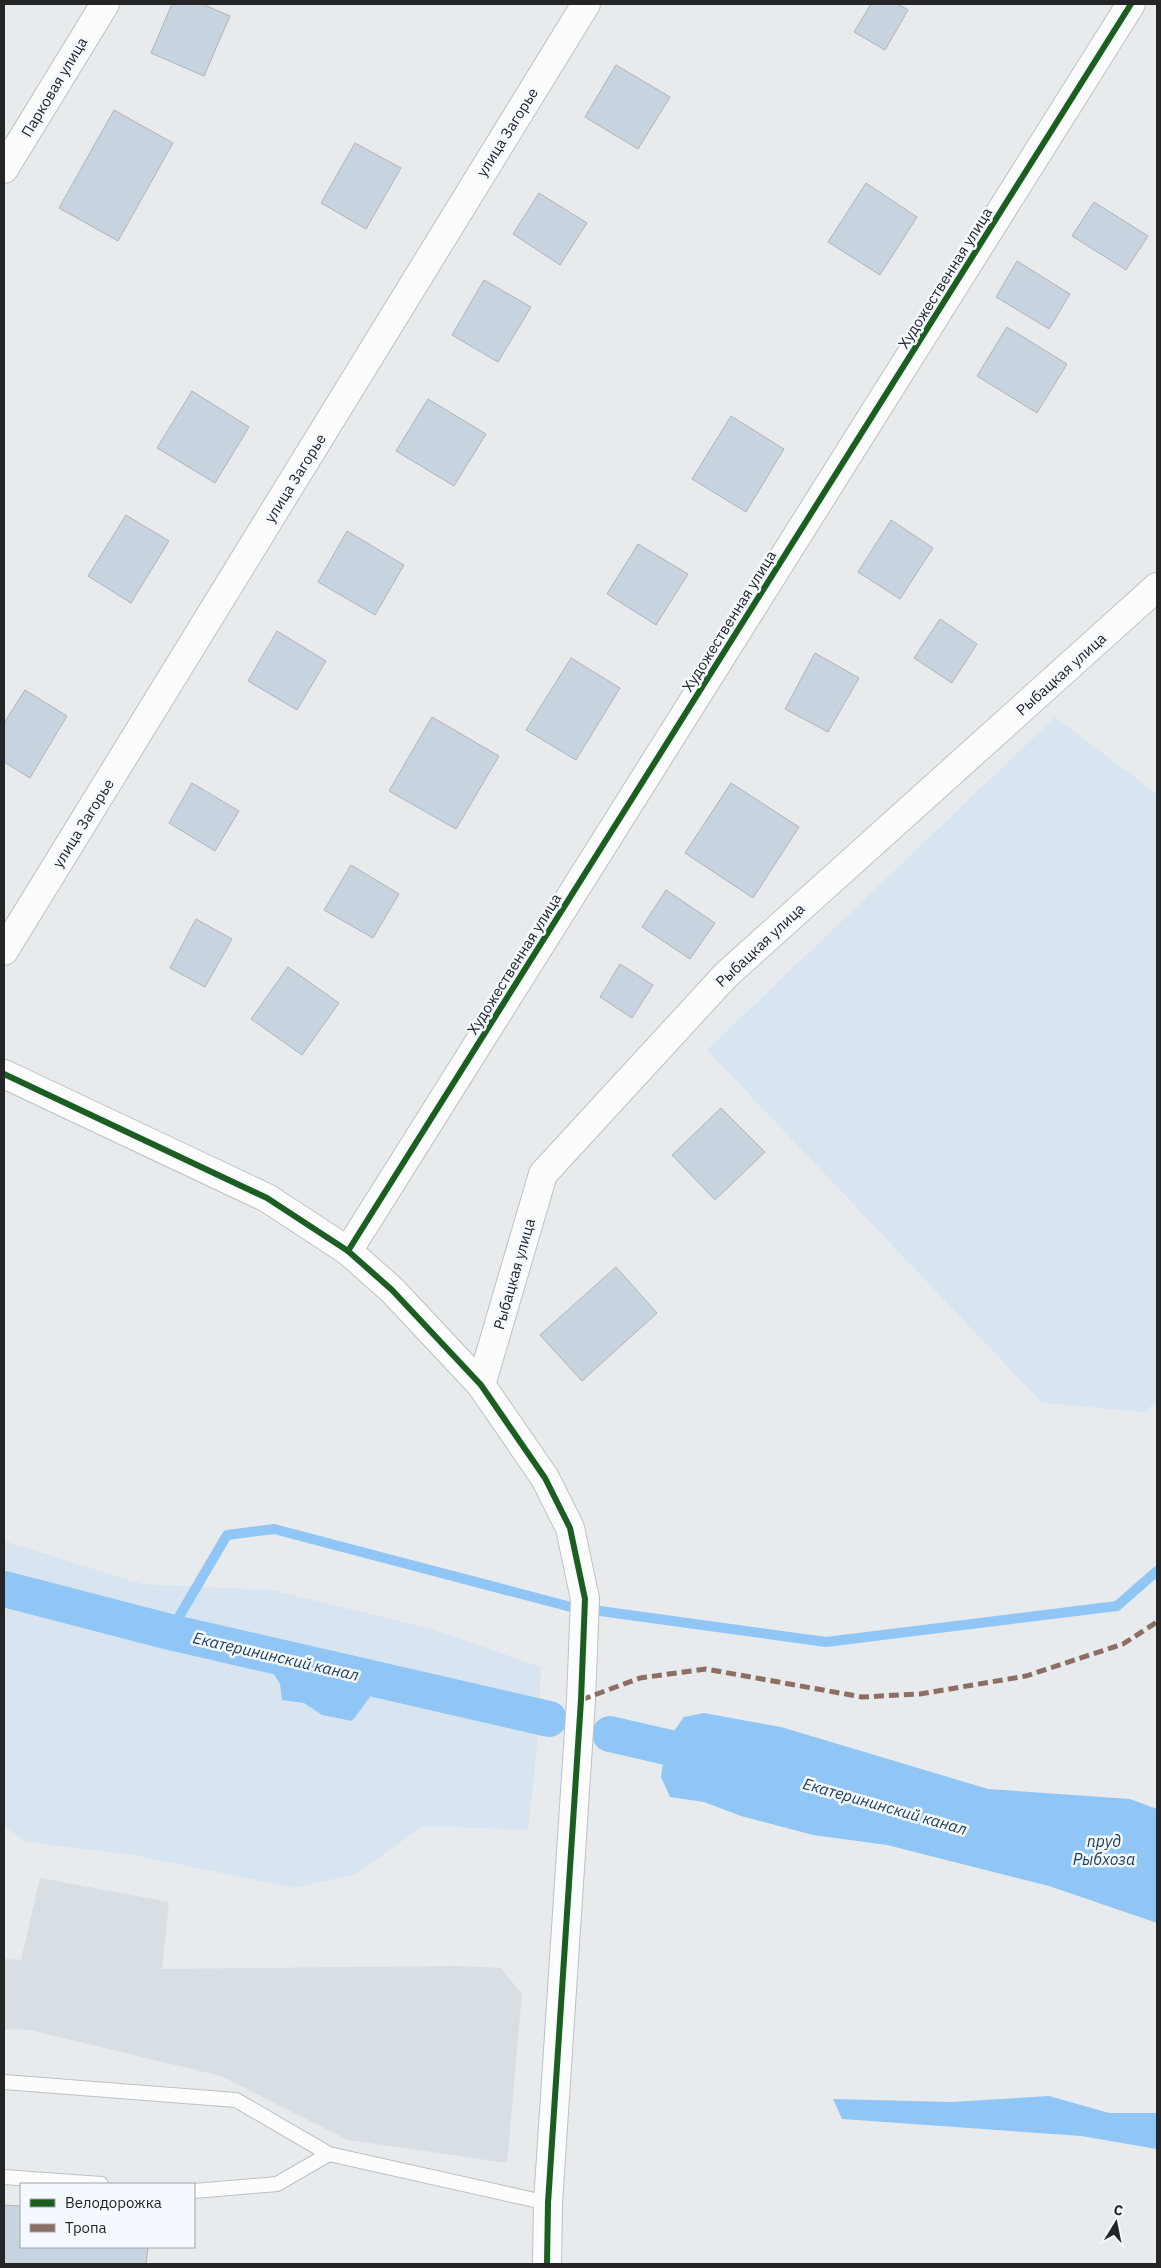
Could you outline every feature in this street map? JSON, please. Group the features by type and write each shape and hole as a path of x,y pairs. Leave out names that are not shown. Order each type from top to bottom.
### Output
{"street":[{"name":"Парковая улица","path":"4,170 105,4"},
{"name":"улица Загорье","path":"4,952 586,4"},
{"name":"Художественная улица","path":"348,1251 1132,4"},
{"name":"Рыбацкая улица","path":"482,1385 543,1174 726,975 1157,587"},
{"path":"4,1074 267,1198 348,1251 392,1290 482,1385 545,1478 570,1528 585,1599 584,1633 548,2203 547,2264"}],"lane":[{"path":"4,2082 236,2100 329,2154 548,2203"},
{"path":"195,2191 277,2184 329,2154"},
{"path":"4,2177 86,2183"}],"shaded area":[{"path":"1055,717 1157,794 1157,1402 1143,1412 1042,1403 707,1050"},
{"path":"4,1541 142,1584 272,1590 432,1629 541,1667 537,1747 528,1830 423,1826 356,1874 295,1888 133,1855 26,1842 4,1826"},
{"path":"40,1878 169,1902 162,1969 458,1966 501,1968 522,1994 507,2163 348,2140 221,2076 30,2030 4,2029 4,1959 21,1960"}],"water":[{"path":"319,1655 336,1665 368,1670 370,1697 352,1721 322,1715 304,1703 282,1700 280,1684 274,1674 295,1658"},
{"name":"пруд Рыбхоза","path":"704,1713 781,1727 988,1789 1130,1799 1157,1809 1157,1923 1049,1886 887,1845 813,1835 741,1816 704,1802 670,1797 661,1777 666,1742 684,1717"},
{"path":"1049,2096 1109,2113 1157,2113 1157,2149 1081,2136 842,2119 833,2099 951,2102"}],"building":[{"path":"172,4 202,4 230,16 204,76 151,53"},
{"path":"871,4 898,4 908,10 885,50 854,32"},
{"path":"616,65 670,97 638,149 585,117"},
{"path":"114,110 173,143 118,241 59,208"},
{"path":"355,143 401,168 366,229 321,203"},
{"path":"866,183 917,217 880,275 828,242"},
{"path":"539,193 587,223 560,265 513,234"},
{"path":"1094,202 1148,236 1126,270 1072,236"},
{"path":"1017,261 1070,294 1049,329 996,297"},
{"path":"484,280 531,307 498,362 452,335"},
{"path":"1007,327 1067,364 1037,413 977,376"},
{"path":"192,391 249,427 215,483 157,448"},
{"path":"428,399 486,434 454,486 396,451"},
{"path":"731,416 784,449 746,512 692,479"},
{"path":"126,515 169,541 131,603 88,576"},
{"path":"891,520 933,548 900,599 858,572"},
{"path":"347,531 404,565 375,615 318,582"},
{"path":"638,544 688,574 656,625 607,594"},
{"path":"940,619 977,644 952,683 914,658"},
{"path":"277,631 326,661 297,710 248,681"},
{"path":"815,653 859,678 828,732 785,709"},
{"path":"571,658 620,688 576,760 526,730"},
{"path":"25,690 67,716 30,778 4,762 4,723"},
{"path":"432,717 499,756 456,829 389,791"},
{"path":"192,783 239,811 215,851 169,823"},
{"path":"731,783 799,827 753,898 685,853"},
{"path":"351,865 399,894 373,938 324,910"},
{"path":"666,890 715,923 690,959 642,927"},
{"path":"196,919 232,939 205,987 170,968"},
{"path":"620,964 653,985 632,1018 600,997"},
{"path":"288,967 339,1003 302,1055 251,1019"},
{"path":"721,1108 765,1152 715,1200 672,1155"},
{"path":"616,1267 657,1313 582,1381 540,1335"},
{"path":"4,2205 20,2206 20,2248 148,2248 146,2264 4,2264"}],"waterway":[{"path":"170,1632 227,1535 274,1529 571,1607 826,1642 1117,1606 1157,1571"},
{"name":"Екатерининский канал","path":"4,1589 170,1632 549,1719"},
{"name":"Екатерининский канал","path":"610,1734 714,1758"}],"marked path":[{"path":"581,1700 640,1678 706,1669 862,1697 920,1694 1026,1676 1123,1644 1157,1622"}],"cycle path":[{"path":"348,1251 1131,4"},
{"path":"4,1074 267,1198 348,1251 392,1290 481,1385 545,1478 570,1528 585,1599 581,1700 548,2203 547,2264"}]}
